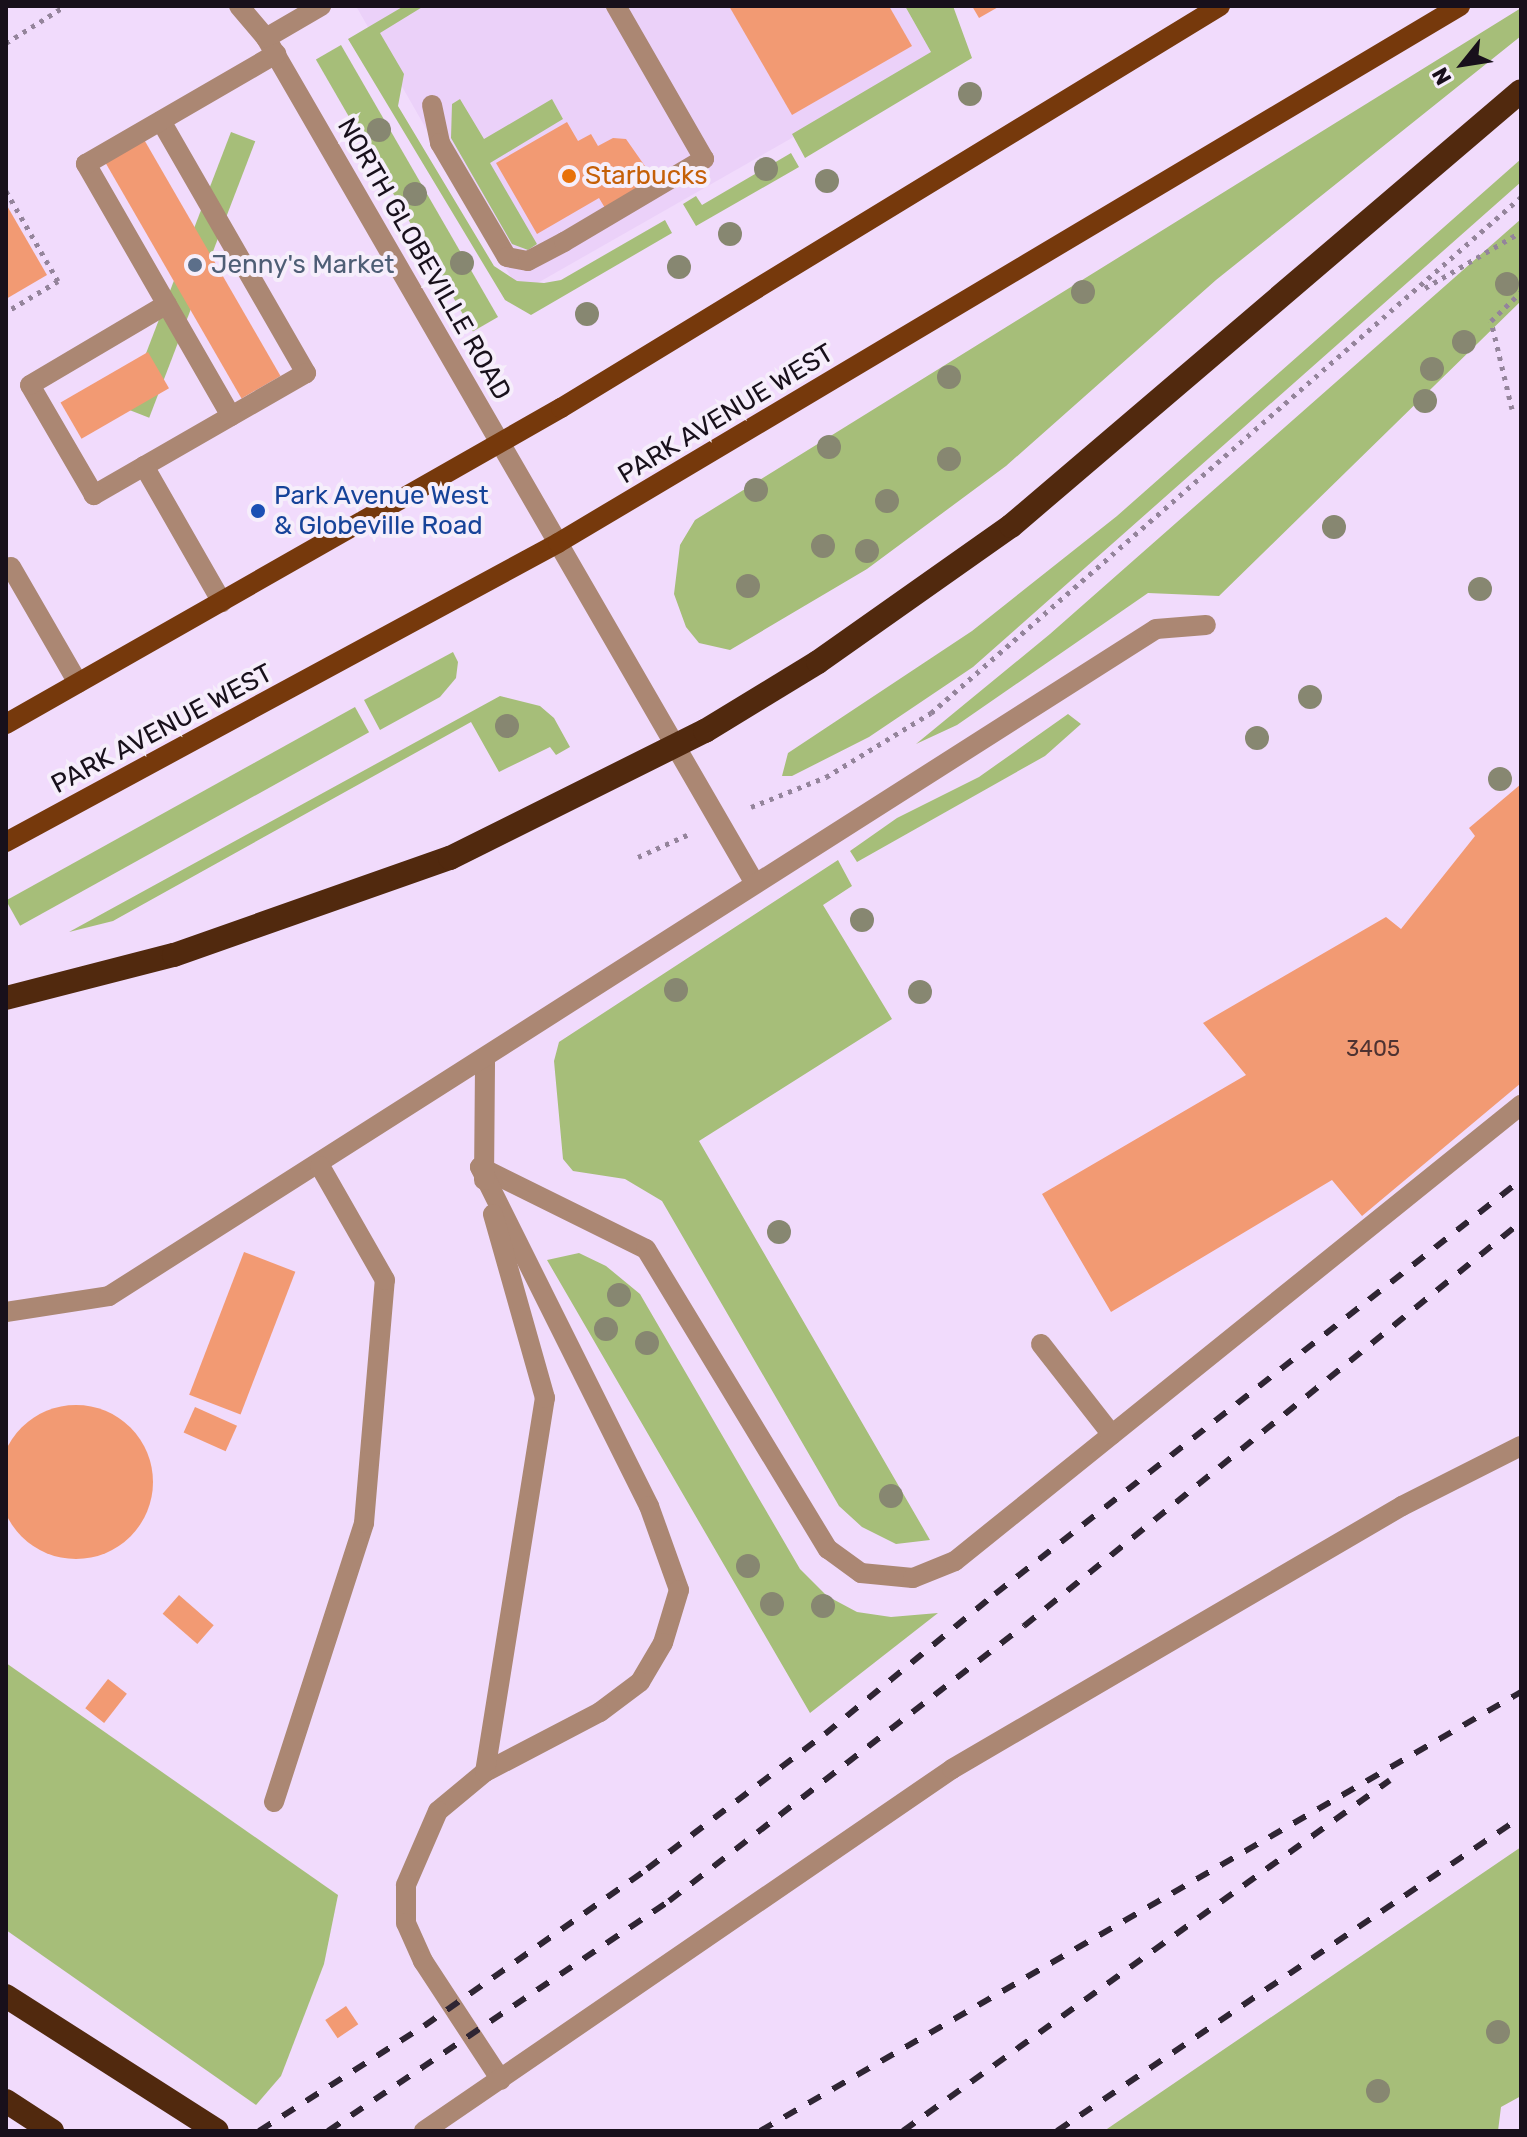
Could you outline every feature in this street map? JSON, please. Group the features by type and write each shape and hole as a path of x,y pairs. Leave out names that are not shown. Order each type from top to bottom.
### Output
{"highway":[{"path":"6,998 174,955 450,858 717,724 818,662 1011,526 1521,91"},
{"path":"6,1996 217,2131"},
{"path":"6,2101 52,2131"}],"main road":[{"path":"6,724 501,444 1220,6"},
{"name":"PARK AVENUE WEST","path":"6,842 558,543 1460,6"}],"street":[{"name":"NORTH GLOBEVILLE ROAD","path":"239,6 271,46 754,882"},
{"path":"231,416 86,164 161,121 271,46 321,6"},
{"path":"432,105 440,143 507,257 528,261 704,159 616,6"},
{"path":"161,121 306,373 94,495 30,385 167,304"},
{"path":"144,466 222,602"},
{"path":"11,567 78,683"},
{"path":"6,1312 109,1296 320,1166 754,882 1156,629 1206,625"},
{"path":"485,1060 480,1167 545,1398 485,1772"},
{"path":"480,1167 646,1249 828,1549 861,1573 913,1578 955,1561 1521,1105"},
{"path":"274,1802 364,1523 385,1280 320,1166"},
{"path":"480,1167 649,1506 679,1590 663,1643 640,1682 600,1712 485,1772 438,1811 406,1885 406,1923 423,1961 501,2080"},
{"path":"1041,1344 1112,1435"},
{"path":"424,2131 952,1769 1402,1506 1521,1446"}],"path":[{"path":"6,43 65,6"},
{"path":"6,193 58,281 6,312"},
{"path":"772,797 826,777 931,713 1414,295 1521,197"},
{"path":"1414,295 1521,232"},
{"path":"1512,409 1491,321 1521,292"}],"shaded area":[{"path":"356,6 905,6 934,57 520,293"}],"green space":[{"path":"404,6 424,6 380,33 404,74 398,106 494,266 517,281 544,283 561,280 665,220 672,233 531,315 505,300 348,39"},
{"path":"905,6 953,6 972,58 805,158 792,134 931,52"},
{"path":"1521,8 1521,36 1216,280 1006,466 867,569 730,650 699,643 686,627 674,594 680,545 695,520"},
{"path":"341,45 498,317 473,331 316,60"},
{"path":"460,99 484,139 552,99 563,119 490,163 537,244 528,250 512,244 451,138 452,104"},
{"path":"231,132 255,141 149,418 125,408"},
{"path":"791,153 799,167 696,226 683,204 696,196 702,205"},
{"path":"1521,159 1521,182 973,667 869,737 792,776 782,776 788,753 972,631 1117,516"},
{"path":"1521,219 1521,301 1219,596 1148,593 957,725 916,744 1050,634"},
{"path":"453,652 458,662 456,678 440,697 380,730 364,700"},
{"path":"500,696 540,706 554,718 570,747 556,755 550,747 499,772 471,722 113,921 69,932"},
{"path":"355,707 369,732 20,926 6,900"},
{"path":"1068,714 1081,724 1045,756 857,862 850,851 897,818 979,777"},
{"path":"838,860 852,886 823,905 892,1019 699,1141 930,1540 896,1544 862,1527 839,1506 662,1201 625,1179 573,1171 563,1159 554,1061 559,1042"},
{"path":"579,1253 606,1266 640,1294 800,1569 827,1596 857,1612 891,1617 938,1613 810,1713 547,1260"},
{"path":"6,1663 338,1895 324,1964 281,2076 256,2105 6,1930"},
{"path":"1521,1847 1521,2096 1501,2107 1498,2131 1104,2131"}],"building":[{"path":"729,6 889,6 912,46 792,115"},
{"path":"972,6 1000,6 979,18"},
{"path":"567,122 578,141 591,134 598,146 613,138 626,139 654,179 605,208 599,198 537,234 496,163"},
{"path":"142,136 281,376 242,398 103,158"},
{"path":"6,204 47,275 6,299"},
{"path":"148,352 169,388 82,439 61,402"},
{"path":"1521,784 1521,1083 1362,1216 1332,1180 1111,1312 1042,1194 1246,1075 1203,1023 1386,917 1401,929 1475,836 1469,828"},
{"path":"244,1252 295,1272 241,1415 189,1395"},
{"path":"76,1405 106,1411 131,1427 147,1452 153,1482 147,1512 131,1537 106,1553 76,1559 46,1553 21,1537 5,1512 -1,1482 5,1452 21,1427 46,1411"},
{"path":"195,1407 237,1426 226,1451 184,1433"},
{"path":"179,1595 214,1625 197,1644 163,1614"},
{"path":"108,1679 127,1694 104,1723 85,1708"},
{"path":"346,2006 358,2024 338,2038 325,2020"}],"railway":[{"path":"259,2131 424,2026 647,1869 825,1734 995,1594 1521,1180"},
{"path":"328,2131 669,1901 1024,1626 1521,1222"},
{"path":"760,2131 1521,1692"},
{"path":"903,2131 1390,1780"},
{"path":"1057,2131 1521,1817"}],"place":[{"name":"Starbucks","path":"569,176"},
{"name":"Jenny's Market","path":"195,265"},
{"name":"Park Avenue West & Globeville Road","path":"258,511"}]}
